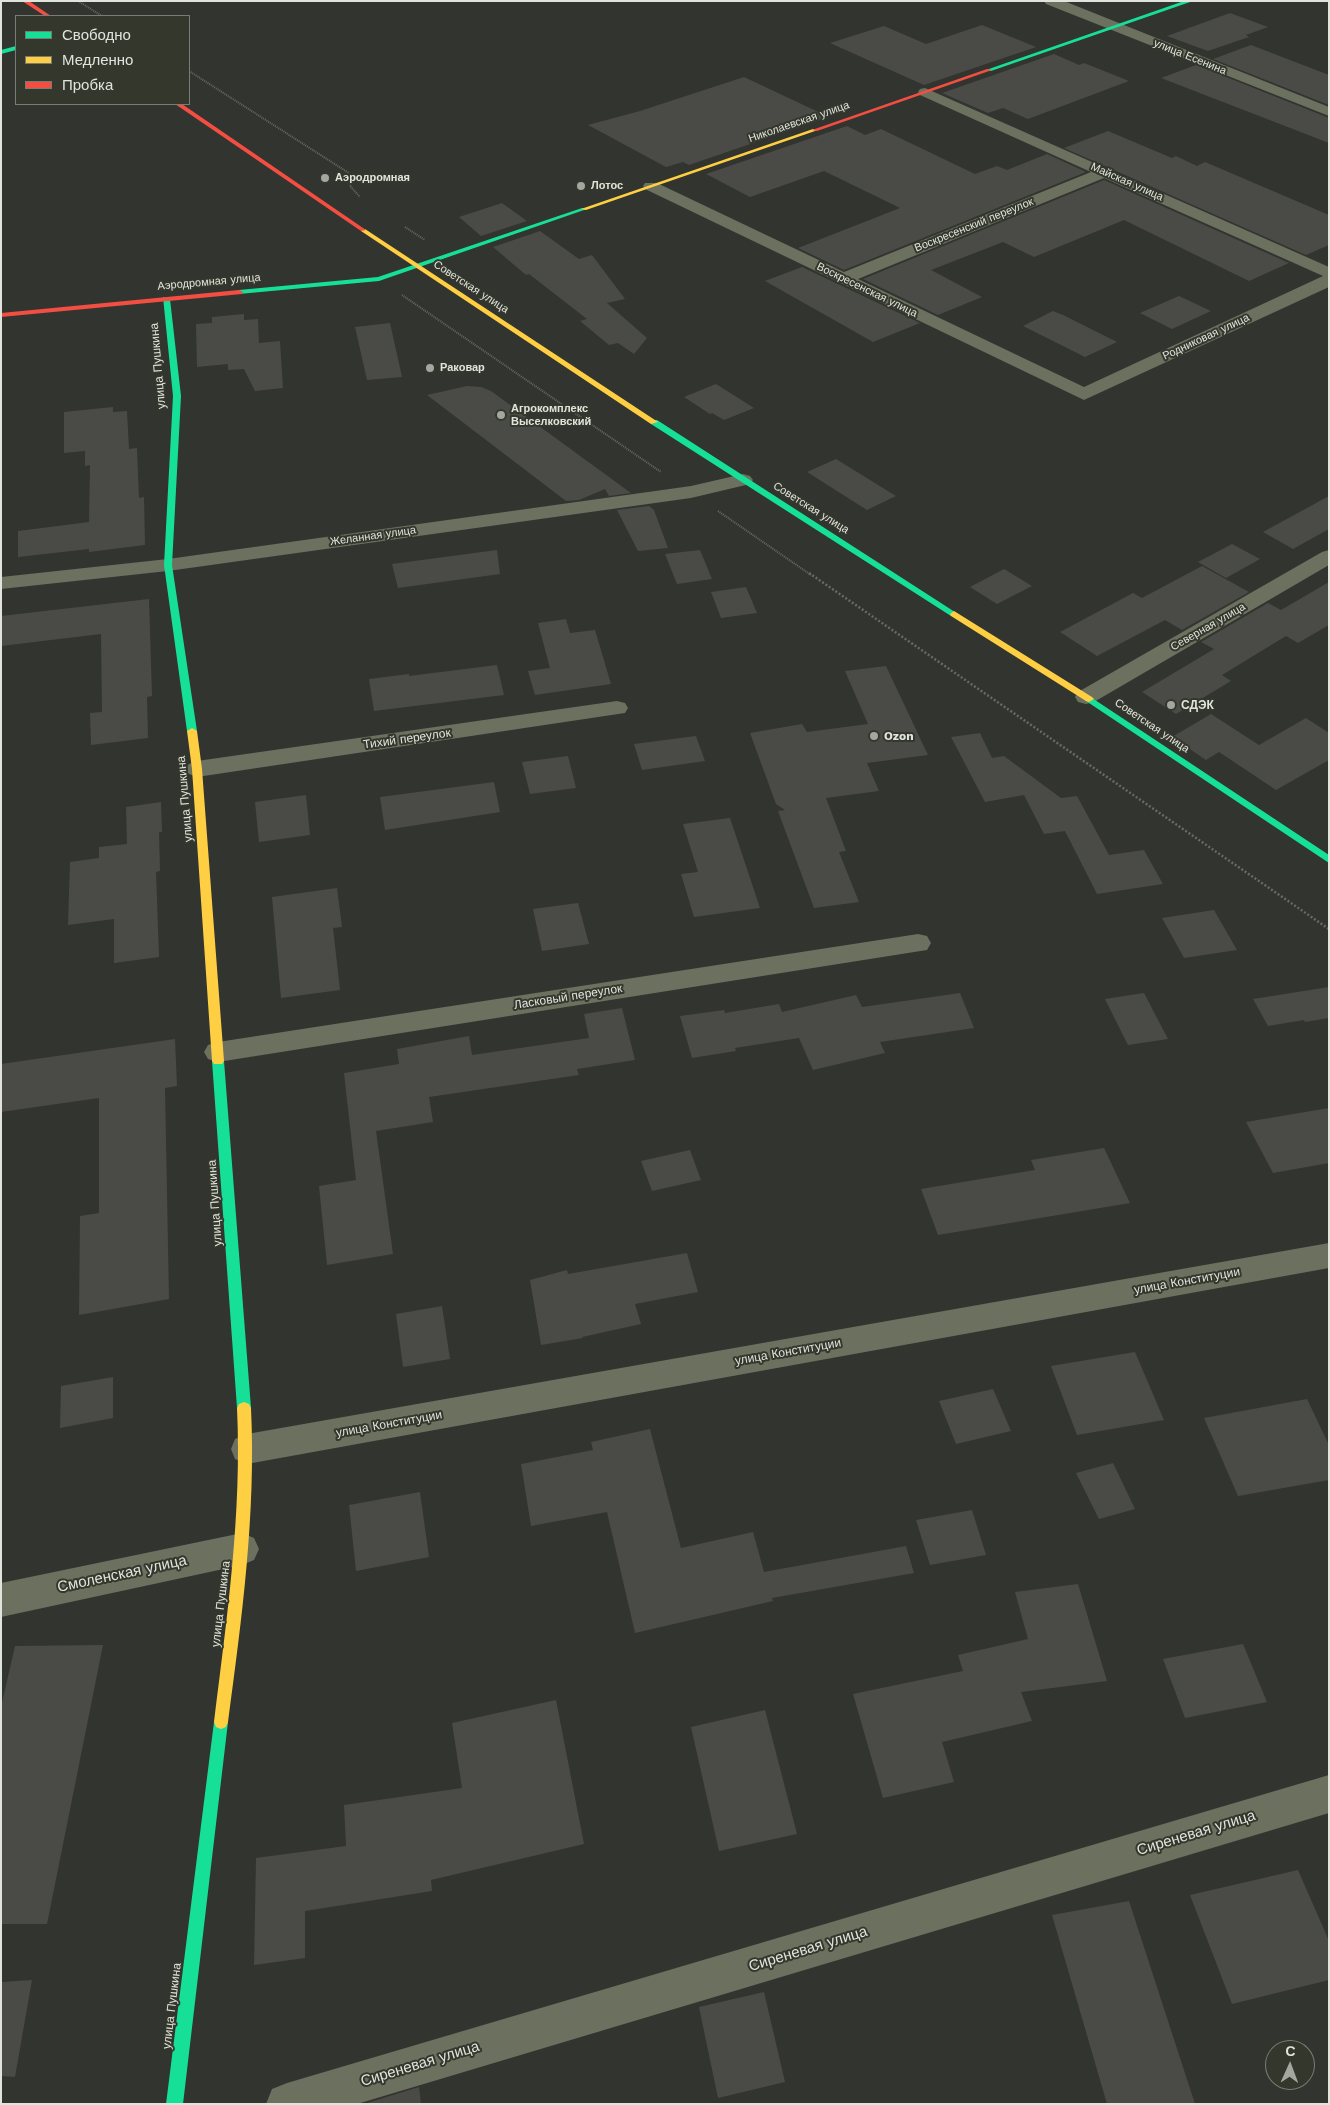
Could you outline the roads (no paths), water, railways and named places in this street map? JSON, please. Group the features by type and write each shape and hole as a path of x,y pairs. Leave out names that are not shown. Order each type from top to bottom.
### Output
{"street":[{"path":"25,1 46,15"},
{"name":"улица Есенина","path":"1051,1 1329,112"},
{"name":"Николаевская улица","path":"417,267 1190,1"},
{"path":"1,52 15,48"},
{"name":"Майская улица","path":"925,92 1329,274"},
{"name":"Советская улица","path":"179,105 417,267 743,480 1086,697 1329,860"},
{"name":"Воскресенский переулок","path":"843,279 1106,172"},
{"name":"Воскресенская улица","path":"651,186 1084,394"},
{"name":"Аэродромная улица","path":"1,315 379,279 417,267"},
{"name":"Родниковая улица","path":"1084,394 1329,280"},
{"name":"улица Пушкина","path":"166,299 176,396 168,565 197,769 247,1449 242,1548 174,2104"},
{"name":"Желанная улица","path":"1,584 168,565 691,492 743,480"},
{"name":"Северная улица","path":"1086,697 1329,556"},
{"name":"Тихий переулок","path":"197,769 617,708"},
{"name":"Ласковый переулок","path":"218,1052 918,943"},
{"name":"улица Конституции","path":"247,1449 1329,1255"},
{"name":"Смоленская улица","path":"1,1600 242,1548"},
{"name":"Сиреневая улица","path":"288,2104 1329,1794"}],"place":[{"name":"Аэродромная","path":"325,178"},
{"name":"Лотос","path":"581,186"},
{"name":"Раковар","path":"430,368"},
{"name":"Агрокомплекс Выселковский","path":"501,415"},
{"name":"СДЭК","path":"1171,705"},
{"name":"Ozon","path":"874,736"}]}
